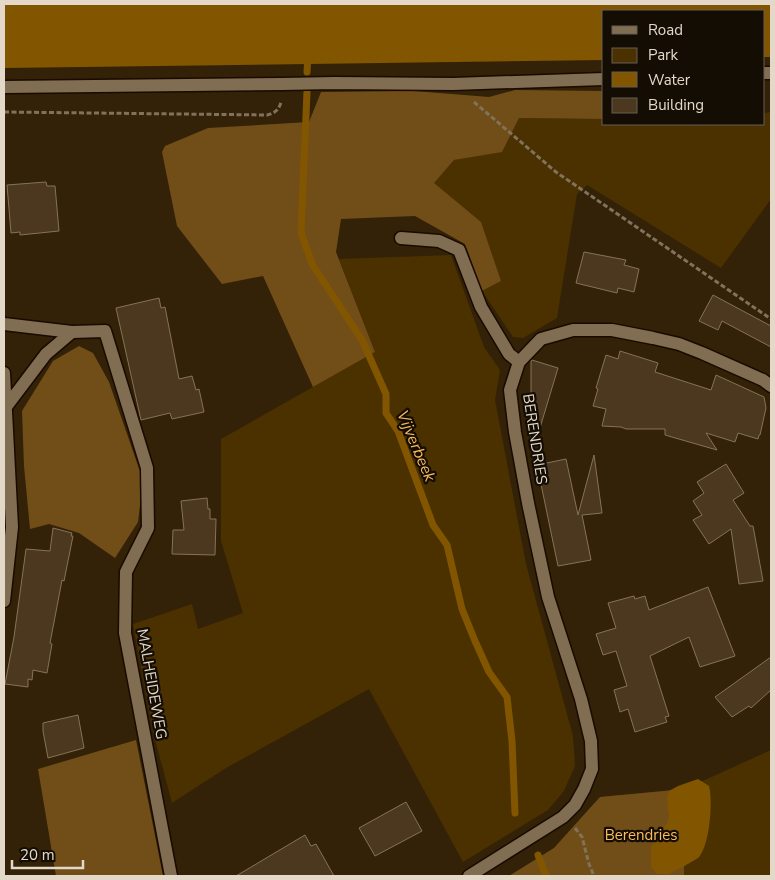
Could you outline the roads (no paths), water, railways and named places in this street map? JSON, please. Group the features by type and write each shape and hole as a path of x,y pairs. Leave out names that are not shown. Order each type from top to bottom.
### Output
{"street":[{"path":"4,87 334,83 453,84 602,79"},
{"path":"401,238 439,241 459,250 481,307 509,354 518,362"},
{"name":"MALHEIDEWEG","path":"4,324 72,332 106,331 147,468 148,528 126,572 125,633 171,876"},
{"name":"BERENDRIES","path":"469,876 563,818 575,806 592,769 591,741 581,698 548,597 515,432 510,390 518,362 541,339 572,330 612,330 679,344 754,376 771,386"},
{"path":"6,407 46,354 72,332"},
{"path":"4,373 12,527 4,601"}],"water":[{"path":"4,4 771,4 771,57 765,57 765,10 602,10 602,60 4,68"},
{"path":"698,779 709,786 710,793 710,822 703,851 697,859 675,871 668,874 657,874 651,867 651,847 669,817 667,798 669,791"}],"waterway":[{"name":"Vijverbeek","path":"307,72 308,55"},
{"name":"Vijverbeek","path":"307,92 301,232 312,264 362,340 386,394 386,413 398,431 433,525 447,545 462,609 489,672 507,697 512,741 515,813"},
{"name":"Vijverbeek","path":"538,855 546,876"}],"park label":[{"name":"Berendries","path":"641,835"}]}
